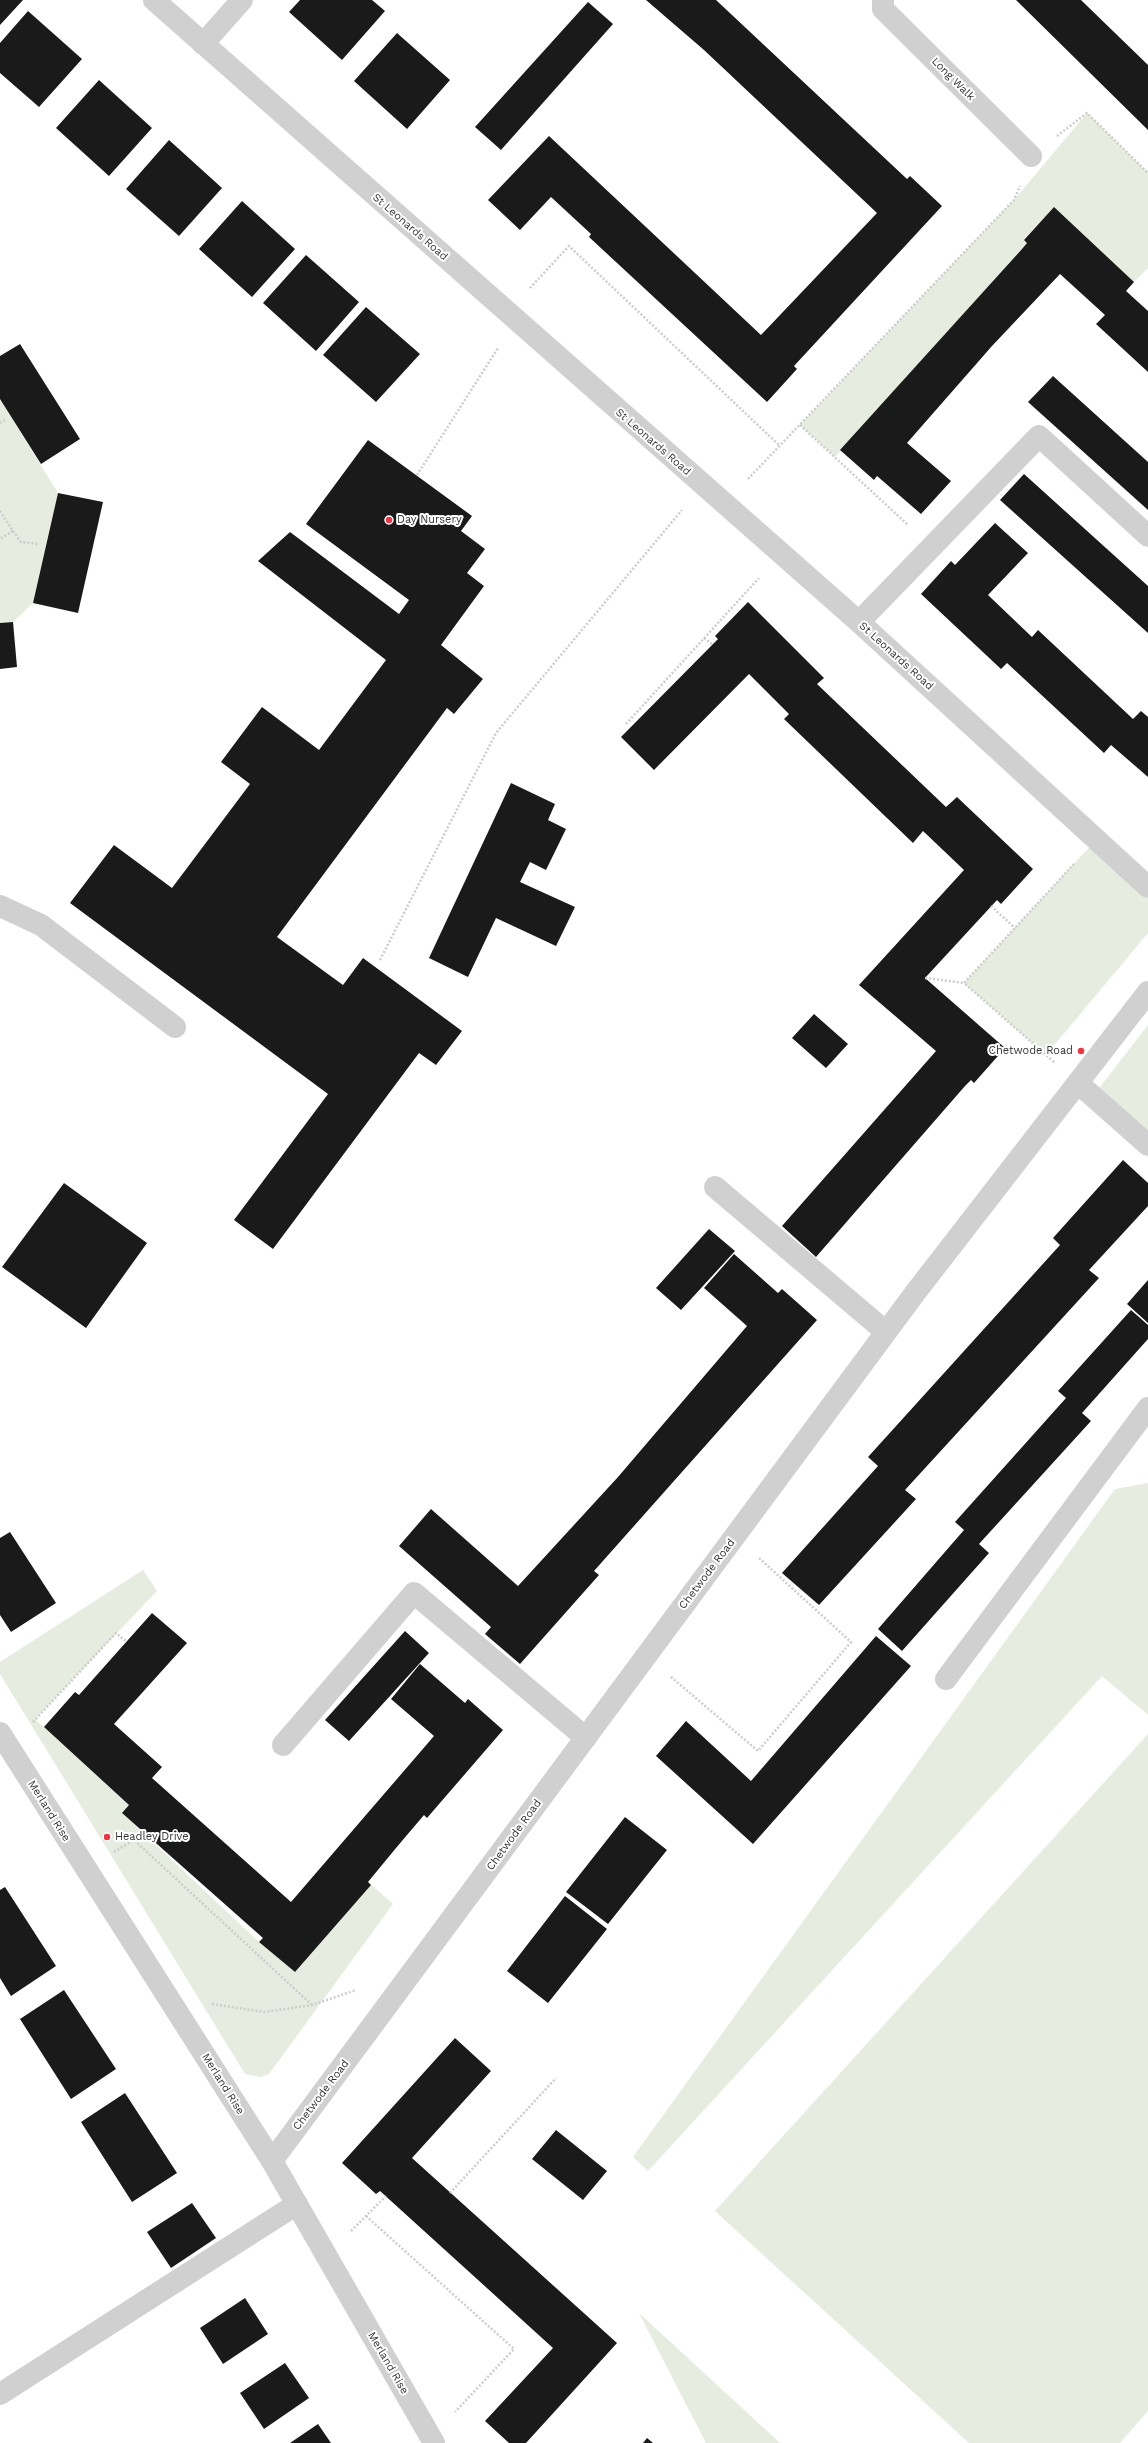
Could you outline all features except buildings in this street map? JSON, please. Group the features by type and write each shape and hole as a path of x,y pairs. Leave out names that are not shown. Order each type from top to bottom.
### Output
{"street":[{"name":"St Leonards Road","path":"154,0 858,622 1148,887"},
{"path":"203,44 242,0"},
{"name":"Long Walk","path":"883,0 883,9 1031,156"},
{"path":"858,622 1039,436 1148,536"},
{"path":"0,906 41,925 175,1027"},
{"name":"Chetwode Road","path":"272,2161 886,1332 1079,1084 1148,992"},
{"path":"1079,1084 1148,1145"},
{"path":"715,1186 886,1332"},
{"path":"946,1679 1148,1408"},
{"path":"283,1745 414,1593 586,1738"},
{"name":"Merland Rise","path":"4,1739 84,1869 272,2161 433,2440"},
{"path":"0,2394 297,2204"}],"path":[{"path":"724,505 1014,200 1031,156 1087,113 1148,173"},
{"path":"417,475 499,346 514,319 569,246 780,446"},
{"path":"0,424 5,420"},
{"path":"800,425 932,547"},
{"path":"380,960 496,733 682,510 699,482"},
{"path":"0,511 21,542 38,544"},
{"path":"0,539 13,531"},
{"path":"626,724 781,554"},
{"path":"704,638 713,645"},
{"path":"964,983 1096,840"},
{"path":"992,906 1015,928"},
{"path":"925,978 964,983 1079,1084"},
{"path":"646,1656 758,1751 851,1642 735,1536"},
{"path":"4,1739 31,1724 116,1633 127,1642"},
{"path":"84,1869 134,1840 312,2005"},
{"path":"165,1993 264,2012 312,2005 357,1989"},
{"path":"450,2193 556,2078"},
{"path":"327,2256 386,2196"},
{"path":"366,2216 514,2349 433,2440"}],"shaded area":[{"path":"1087,113 1148,173 1148,268 1134,282 1054,207 1024,239 1027,243 835,457 800,425 1014,200"},
{"path":"0,399 58,493 33,603 13,622 0,623"},
{"path":"1096,840 1148,887 1148,933 1046,1055 964,983"},
{"path":"1148,1025 1148,1140 1093,1096"},
{"path":"1148,1483 1148,1715 1102,1676 648,2171 633,2157 1115,1489"},
{"path":"143,1570 157,1591 35,1719 129,1805 122,1813 259,1942 295,1972 368,1882 393,1904 269,2074 260,2077 245,2074 0,1674 0,1662"},
{"path":"1148,1734 1148,2411 1120,2443 969,2443 715,2211"},
{"path":"639,2313 780,2443 706,2443"}],"place":[{"name":"Day Nursery","path":"389,520"},
{"name":"Chetwode Road","path":"1081,1051"},
{"name":"Headley Drive","path":"107,1837"}]}
